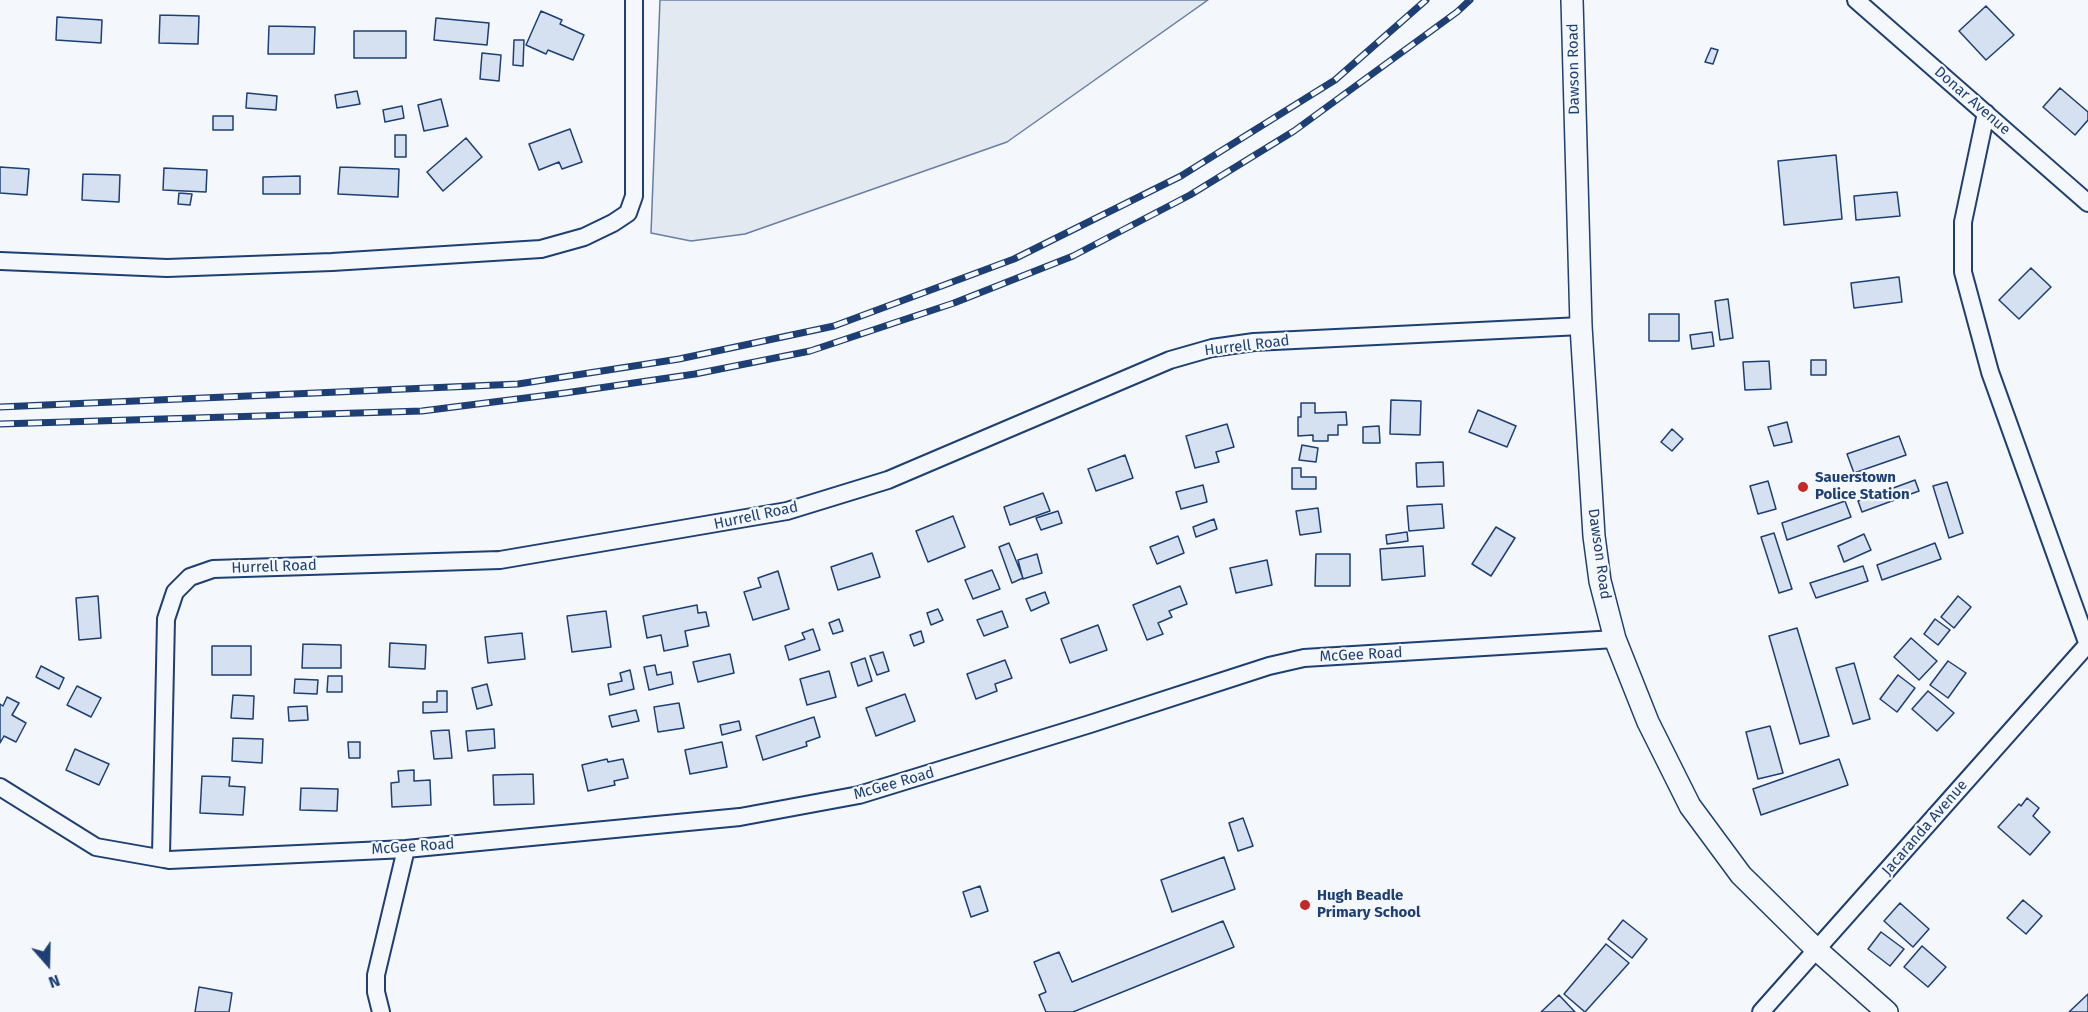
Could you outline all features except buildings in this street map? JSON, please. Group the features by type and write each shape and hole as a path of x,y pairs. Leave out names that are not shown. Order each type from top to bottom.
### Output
{"street":[{"path":"0,261 167,268 332,262 541,249 584,237 628,213 634,196 634,0"},
{"name":"Dawson Road","path":"1572,0 1581,326 1594,536 1600,581 1615,639 1648,722 1690,806 1741,875 1817,950 1887,1012"},
{"name":"Donar Avenue","path":"1856,0 2088,203"},
{"path":"1986,113 1963,222 1963,272 1990,372 2088,644"},
{"name":"Hurrell Road","path":"162,857 166,619 176,592 190,577 213,569 500,560 787,511 888,480 1170,360 1212,348 1254,342 1581,326"},
{"name":"McGee Road","path":"0,788 96,847 162,857 406,849 740,817 859,795 1269,666 1304,658 1615,639"},
{"name":"Jacaranda Avenue","path":"1761,1012 2088,644"},
{"path":"381,1012 376,992 376,975 406,849"}],"shaded area":[{"path":"660,0 1208,0 1007,142 745,234 691,241 651,233"}],"railway":[{"path":"0,407 518,384 679,359 834,326 1014,259 1181,176 1335,80 1426,0"},
{"path":"0,424 422,411 695,374 810,351 954,303 1073,256 1190,195 1294,131 1457,12 1470,0"}],"place":[{"name":"Sauerstown Police Station","path":"1803,487"},
{"name":"Hugh Beadle Primary School","path":"1305,905"}]}
